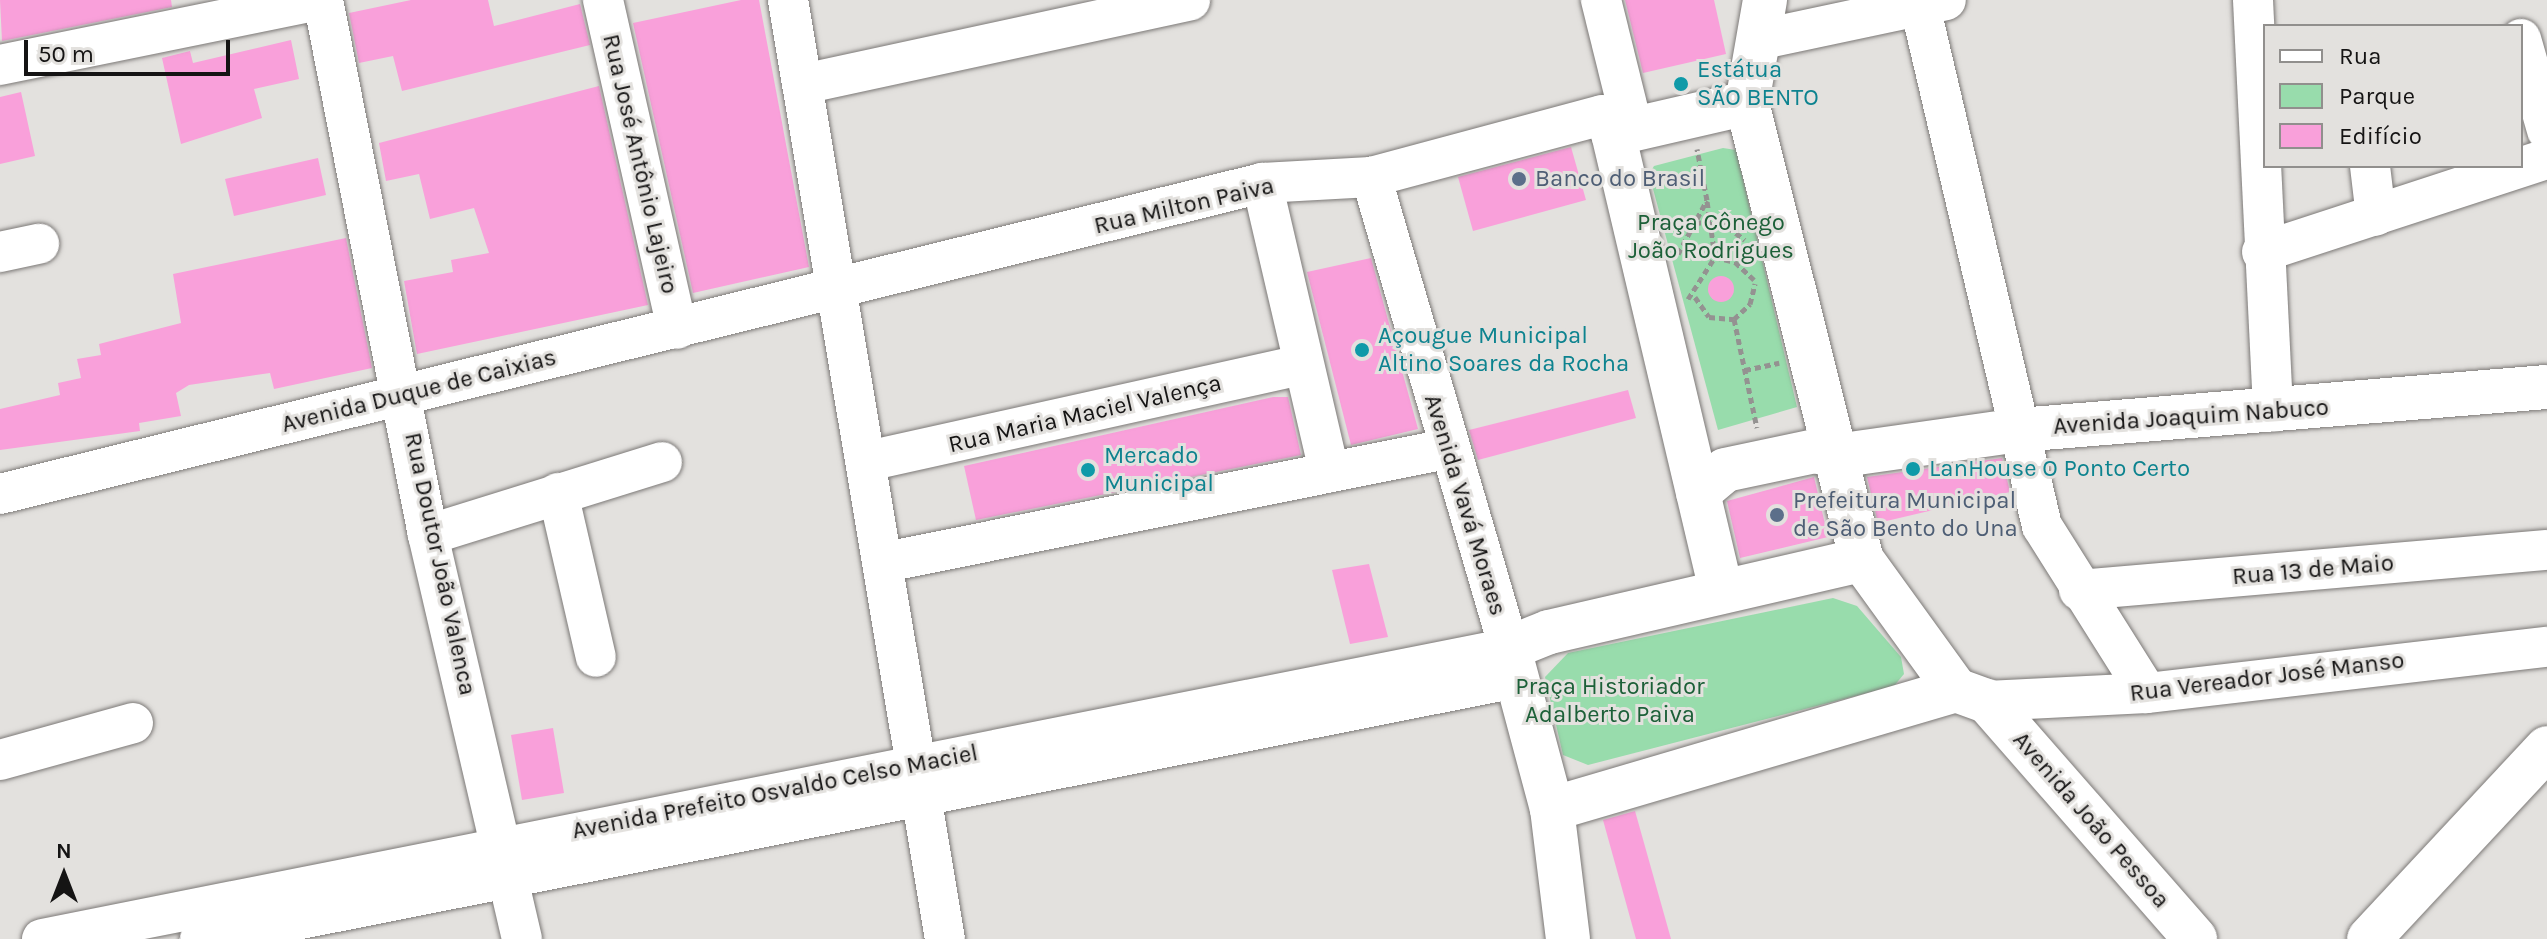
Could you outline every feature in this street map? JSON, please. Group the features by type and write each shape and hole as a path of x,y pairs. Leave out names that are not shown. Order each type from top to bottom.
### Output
{"main road":[{"path":"1552,809 1972,696 1862,560 1747,103 1762,20"},
{"path":"1721,590 1623,132 1747,103"},
{"name":"Avenida Joaquim Nabuco","path":"1836,456 2019,430 2273,412 2547,387"},
{"path":"1687,442 1698,452 1722,454 1808,433 1826,413"},
{"path":"1698,493 1725,470 1815,451 1836,456"},
{"path":"1568,939 1552,809 1512,663 1721,590 1862,560"},
{"name":"Avenida João Pessoa","path":"1972,696 2195,939"},
{"path":"2369,939 2547,748"}],"street":[{"path":"0,65 321,0"},
{"name":"Rua Doutor João Valenca","path":"321,0 406,394 428,535 522,939"},
{"name":"Rua José Antônio Lajeiro","path":"603,0 677,329"},
{"path":"788,0 886,562 945,939"},
{"path":"803,84 1190,0"},
{"path":"1601,0 1623,132"},
{"path":"2253,0 2262,252 2273,412"},
{"path":"1762,20 1933,3 2019,430 2042,526 2079,590 2147,693"},
{"path":"2523,39 2547,34"},
{"path":"2523,46 2547,130"},
{"name":"Rua Milton Paiva","path":"838,292 1262,183 1371,177 1602,115 1623,132"},
{"path":"2523,167 2547,159"},
{"path":"2370,168 2376,216"},
{"path":"2262,252 2520,168"},
{"name":"Avenida Vavá Moraes","path":"1371,177 1446,449 1512,663"},
{"path":"1262,183 1329,472"},
{"path":"0,252 39,244"},
{"name":"Avenida Duque de Caixias","path":"0,494 838,292"},
{"name":"Rua Maria Maciel Valença","path":"868,461 1302,365"},
{"path":"886,562 1446,449"},
{"path":"428,535 662,462"},
{"path":"558,493 596,657"},
{"name":"Rua 13 de Maio","path":"2079,590 2547,550"},
{"name":"Rua Vereador José Manso","path":"1972,696 2147,693 2547,647"},
{"name":"Avenida Prefeito Osvaldo Celso Maciel","path":"42,939 505,861 1512,663"},
{"path":"0,760 133,723"},
{"name":"Avenida Prefeito Osvaldo Celso Maciel","path":"200,939 505,861"}],"path":[{"path":"1675,304 1695,297 1715,257 1697,149"},
{"path":"1707,200 1720,221"},
{"path":"1673,260 1707,200"},
{"path":"1694,224 1709,217 1720,221 1753,246"},
{"path":"1695,297 1709,317 1734,319 1750,304 1755,282 1748,270 1715,257"},
{"path":"1755,282 1764,281"},
{"path":"1734,319 1757,428"},
{"path":"1745,370 1792,361"}],"green space":[{"name":"Praça Cônego João Rodrigues","path":"1723,148 1736,150 1797,407 1718,430 1649,174 1654,166"},
{"name":"Praça Historiador Adalberto Paiva","path":"1833,598 1857,606 1901,657 1904,674 1894,686 1588,765 1563,755 1545,677 1568,653"}],"building":[{"path":"0,0 171,0 172,7 2,41"},
{"path":"411,0 488,0 494,26 580,4 590,45 402,91 393,56 359,63 349,13"},
{"path":"741,0 759,0 809,267 693,293 633,23"},
{"path":"1625,0 1714,0 1726,54 1643,73"},
{"path":"291,40 299,79 254,89 262,118 181,144 162,58 190,51 193,63"},
{"path":"599,86 648,305 417,354 404,281 453,272 451,260 489,253 474,208 430,219 419,174 386,181 379,143"},
{"path":"21,92 35,156 0,164 0,97"},
{"name":"Banco do Brasil","path":"1571,147 1586,200 1473,231 1458,177"},
{"path":"318,158 326,195 234,216 225,179"},
{"path":"346,238 372,368 274,389 270,373 189,385 176,393 181,416 139,423 140,431 0,450 0,409 60,395 58,383 81,378 77,359 101,355 99,344 181,323 173,274"},
{"name":"Açougue Municipal Altino Soares da Rocha","path":"1371,258 1418,429 1351,445 1307,272"},
{"path":"1721,276 1730,280 1734,289 1730,298 1721,302 1712,298 1708,289 1712,280"},
{"path":"1628,390 1636,418 1478,460 1469,430"},
{"name":"Mercado Municipal","path":"1273,397 1288,397 1301,455 976,520 964,466"},
{"path":"2002,458 2010,492 1878,523 1867,477"},
{"name":"Prefeitura Municipal de São Bento do Una","path":"1814,477 1828,537 1740,558 1727,501"},
{"path":"1369,564 1388,637 1350,644 1332,570"},
{"path":"553,728 564,793 522,800 511,735"},
{"path":"1635,811 1671,939 1636,939 1603,820"}],"place":[{"name":"Estátua SÃO BENTO","path":"1681,84"},
{"name":"Banco do Brasil","path":"1519,179"},
{"name":"Açougue Municipal Altino Soares da Rocha","path":"1362,350"},
{"name":"LanHouse O Ponto Certo","path":"1913,469"},
{"name":"Mercado Municipal","path":"1088,470"},
{"name":"Prefeitura Municipal de São Bento do Una","path":"1777,515"}]}
